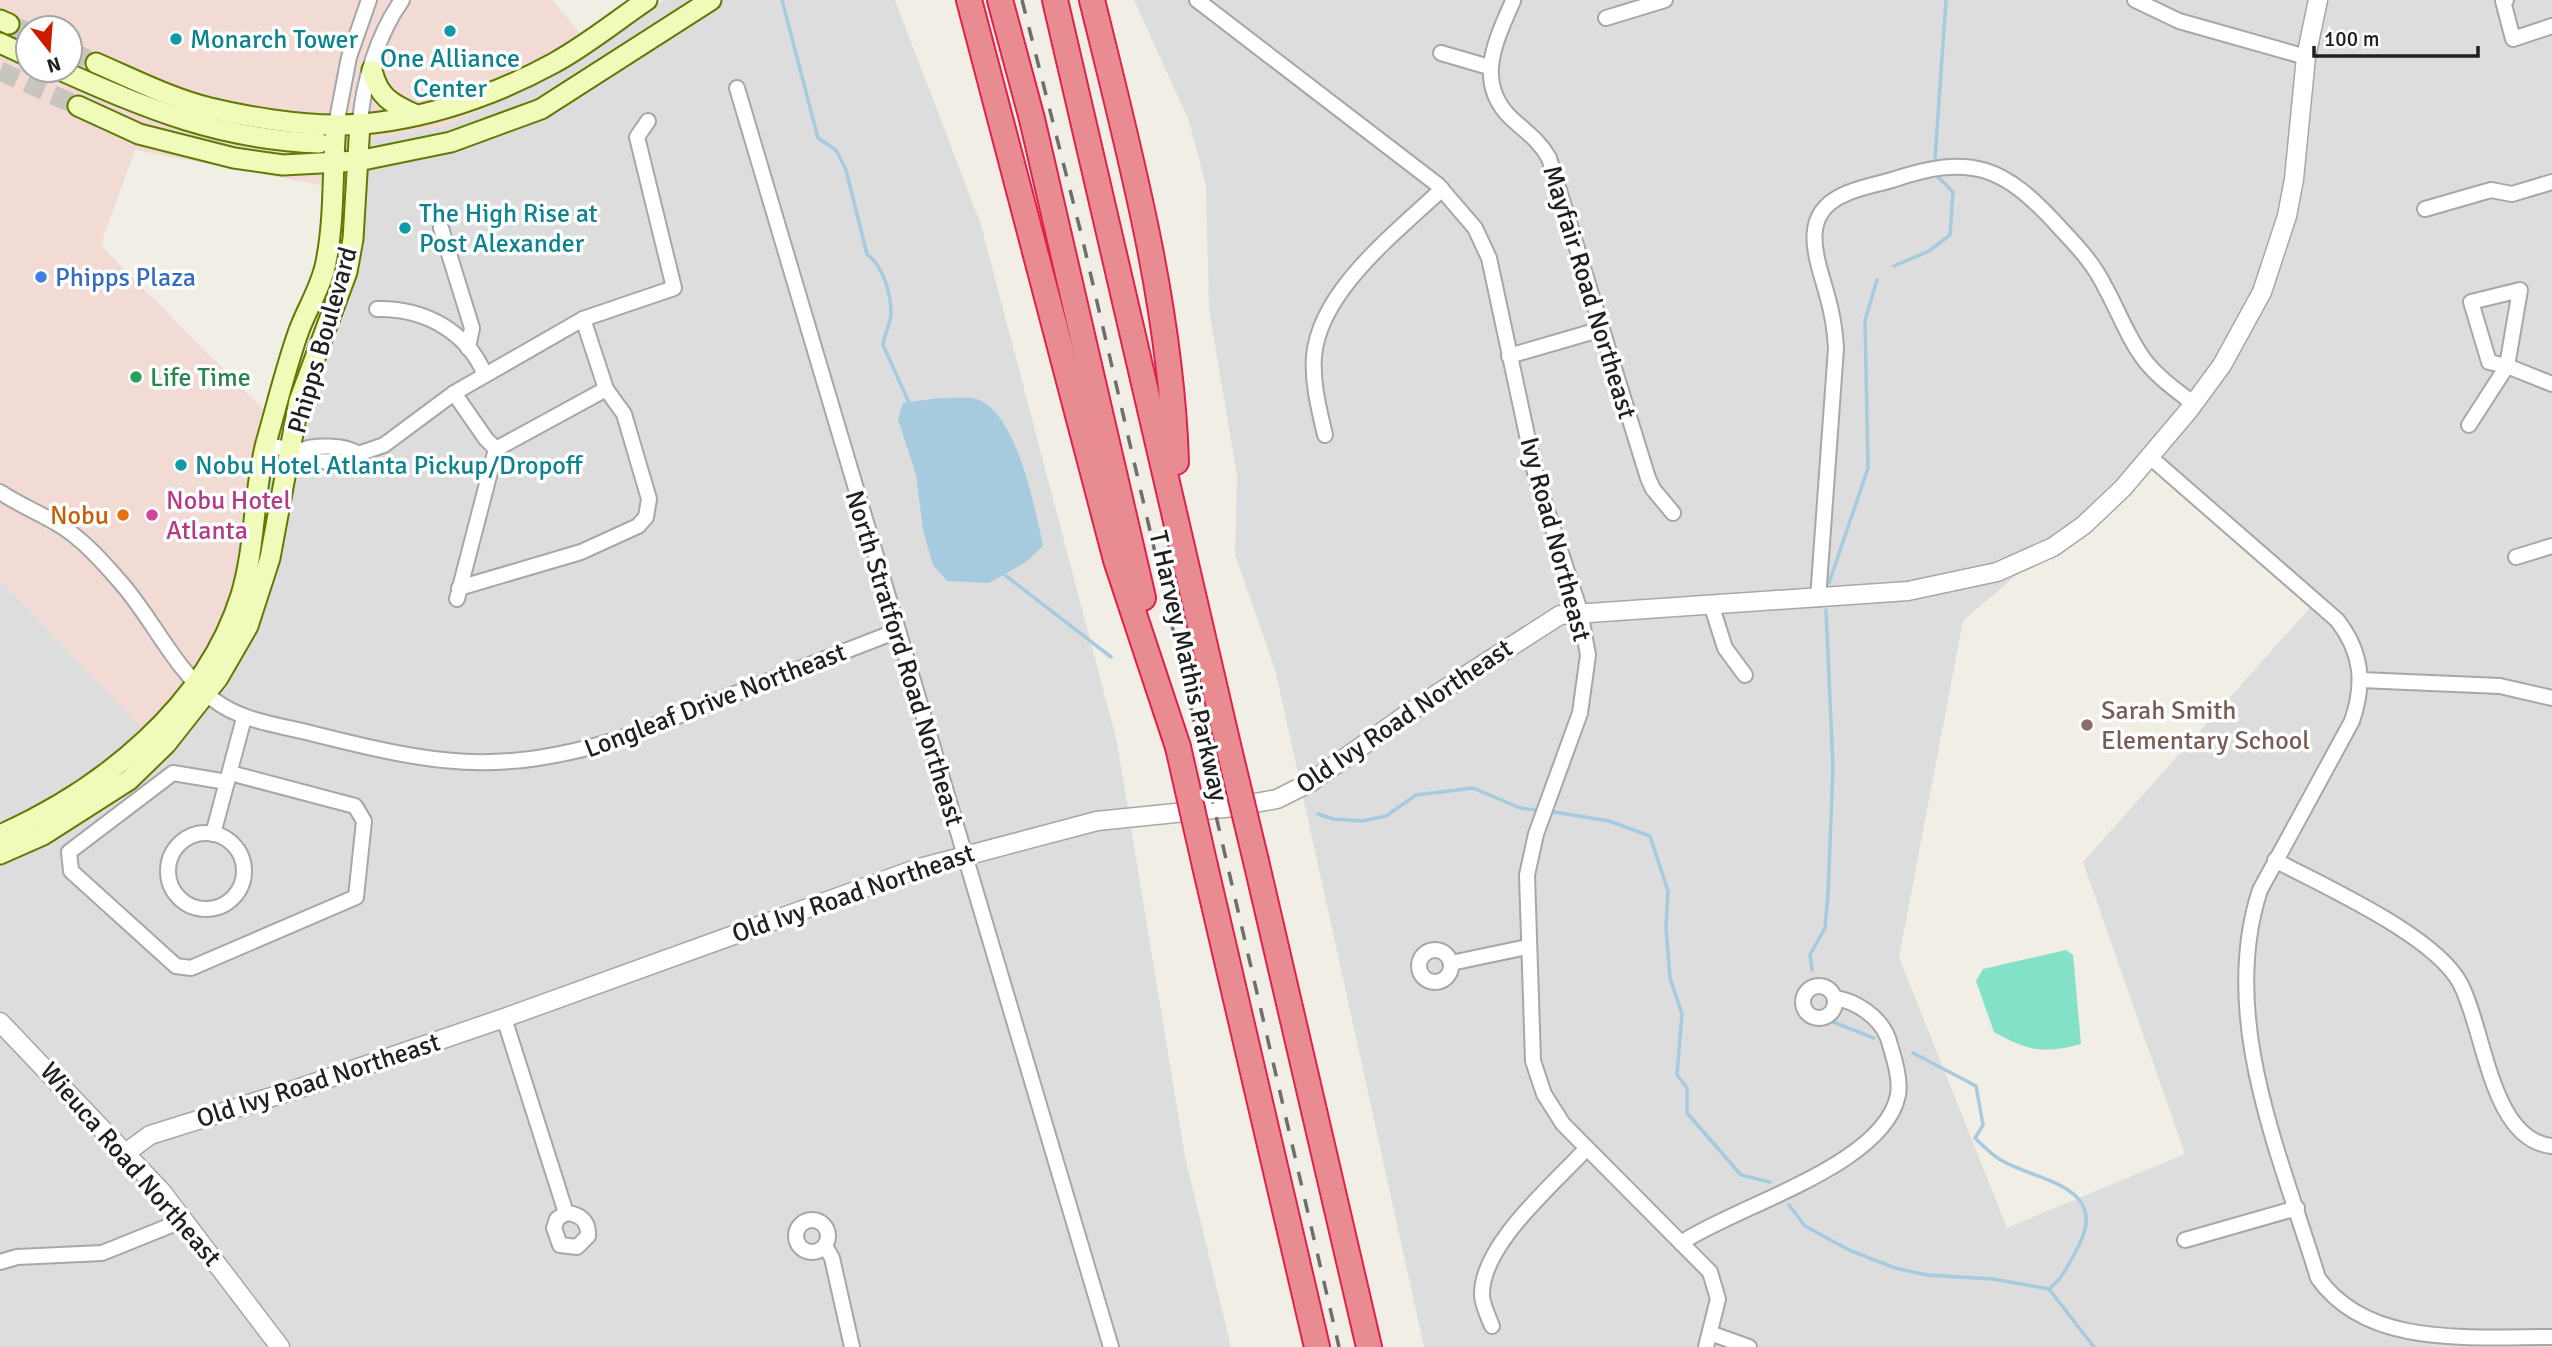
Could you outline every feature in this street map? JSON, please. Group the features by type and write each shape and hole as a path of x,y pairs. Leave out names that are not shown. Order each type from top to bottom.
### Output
{"highway":[{"path":"969,0 1116,560 1178,747"},
{"name":"T Harvey Mathis Parkway","path":"1000,0 1032,119 1317,1347"},
{"name":"T Harvey Mathis Parkway","path":"1055,0 1368,1347"},
{"path":"1092,0 1136,182 1151,258 1170,399 1178,525"}],"main road":[{"path":"96,63 209,108 335,125 360,123 416,115 517,81 555,63 646,0"},
{"path":"78,106 139,134 210,153 284,165 358,161 451,142 541,109 711,0"},
{"path":"372,70 375,86 386,101 416,115"},
{"path":"84,80 189,124 264,139 319,144"},
{"name":"Phipps Boulevard","path":"0,835 45,813 118,766 232,656 254,608 270,558 295,451 299,401 347,272 353,239 360,123"},
{"path":"319,144 335,125"},
{"name":"Phipps Boulevard","path":"0,854 43,835 129,780 166,744 200,688 240,595 250,555 266,445 297,335 325,266 331,221 335,125"},
{"path":"319,144 332,164"}],"street":[{"path":"335,125 349,57 369,0"},
{"path":"360,123 362,102 387,20 402,0"},
{"name":"Ivy Road Northeast","path":"1197,0 1442,189 1463,211 1483,242 1495,279 1536,477 1580,611 1588,655 1585,696 1530,854 1526,904 1527,947 1531,1042 1537,1077 1552,1109 1585,1150 1710,1272 1716,1285 1717,1309 1708,1340"},
{"path":"1606,18 1665,0"},
{"path":"2135,0 2179,21 2306,57"},
{"name":"Old Ivy Road Northeast","path":"127,1152 150,1135 298,1089 503,1018 837,896 963,854 1097,821 1234,807 1277,799 1327,772 1423,702 1545,622 1580,611 1908,591 1974,579 2019,564 2053,547 2084,526 2150,457 2194,404 2243,329 2277,251 2294,179 2306,57 2318,0"},
{"path":"2506,0 2503,1 2513,38 2552,26"},
{"path":"1441,53 1489,68 1493,46 1514,1"},
{"name":"Mayfair Road Northeast","path":"1489,68 1492,88 1500,106 1536,139 1549,158 1648,478 1653,489 1673,513"},
{"name":"North Stratford Road Northeast","path":"737,89 1111,1347"},
{"path":"266,445 295,451 305,461 350,462 358,454 384,445 454,393 583,319 674,288 637,137 648,121"},
{"path":"1818,598 1836,348 1831,309 1814,256 1812,240 1821,214 1840,196 1920,170 1944,166 1979,169 2012,182 2035,200 2089,260 2105,286 2128,335 2146,362 2194,404"},
{"path":"2426,209 2491,190 2512,194 2552,182"},
{"path":"1325,435 1317,400 1314,367 1317,336 1324,316 1340,289 1442,189"},
{"path":"441,228 472,328 468,348"},
{"path":"2469,425 2507,366 2520,290 2471,302 2489,362 2507,366 2552,384"},
{"path":"377,309 417,313 435,321 456,334 479,359 485,375"},
{"path":"583,319 606,389 624,414 649,499 646,517 638,526 581,552 458,593 496,449 606,389"},
{"path":"1509,356 1602,329"},
{"path":"454,393 496,449"},
{"path":"2150,457 2337,620 2354,646 2361,680 2359,700 2352,721 2260,890 2250,919 2246,992 2260,1084 2326,1293 2349,1321 2367,1333 2409,1345 2552,1337"},
{"name":"Longleaf Drive Northeast","path":"0,492 27,510 57,523 82,541 122,584 200,688 244,718 421,760 477,764 532,761 617,740 897,631"},
{"path":"2516,556 2552,546"},
{"path":"1712,604 1725,648 1745,675"},
{"path":"2361,680 2500,686 2552,698"},
{"path":"213,834 244,718"},
{"path":"173,773 229,778 355,806 364,821 356,897 191,968 176,966 71,871 69,852 173,773"},
{"path":"213,834 238,850 244,877 232,898 213,909 199,909 184,903 175,894 167,873 169,860 183,840 195,835 213,834"},
{"path":"2275,860 2415,937 2442,959 2470,1002 2507,1116 2524,1135 2552,1146"},
{"path":"1451,963 1527,947"},
{"path":"1681,1242 1702,1228 1798,1185 1861,1148 1880,1129 1894,1108 1898,1094 1894,1058 1884,1028 1874,1017 1846,1000 1835,998"},
{"path":"503,1018 566,1213"},
{"name":"Wieuca Road Northeast","path":"0,1021 127,1152 184,1220 280,1347"},
{"path":"1492,1326 1481,1297 1485,1274 1499,1244 1585,1150"},
{"path":"2185,1240 2297,1208"},
{"path":"0,1262 17,1257 102,1253 184,1220"},
{"path":"825,1245 832,1258 852,1347"},
{"path":"1708,1340 1749,1347"}],"shaded area":[{"path":"0,0 552,0 590,45 490,106 446,126 344,143 346,190 135,150 102,241 104,249 275,421 266,466 259,571 232,631 146,732 0,580"},
{"path":"664,0 895,0 981,225 1117,742 1185,1157 1231,1347 0,1347 0,580 146,732 266,466 297,344 341,320 357,259 346,190 344,143 446,126 490,106"},
{"path":"1134,0 2552,0 2552,1347 1424,1347 1275,669 1235,555 1237,476 1209,310 1206,186 1189,121","holes":["2153,458 2314,603 2083,862 2185,1154 2007,1228 1899,957 1963,621"]}],"green space":[{"path":"2066,950 2073,955 2081,1044 2056,1049 2036,1049 1994,1032 1976,981 1983,969"}],"water":[{"path":"939,398 977,399 994,411 1015,445 1030,488 1043,546 1026,562 989,583 947,581 933,565 923,530 916,475 898,419 903,403"}],"waterway":[{"path":"782,0 818,138 836,150 846,170 867,254 878,265 888,289 891,317 883,345 910,405"},
{"path":"1935,159 1946,0"},
{"path":"1894,266 1929,251 1950,235 1953,192 1936,175"},
{"path":"1829,583 1868,468 1865,320 1877,280"},
{"path":"1001,572 1111,657"},
{"path":"1812,970 1810,955 1825,928 1833,767 1826,610"},
{"path":"1318,814 1333,819 1362,821 1386,816 1416,795 1473,788 1520,808 1535,810"},
{"path":"1554,812 1609,821 1650,836 1668,891 1666,928 1670,978 1682,1014 1677,1075 1687,1088 1687,1113 1741,1175 1770,1182"},
{"path":"1833,1022 1874,1038"},
{"path":"1913,1053 1976,1086 1983,1125 1975,1138 1986,1149 2014,1167 2064,1187 2077,1197 2084,1209 2086,1225 2079,1245 2063,1274 2049,1289"},
{"path":"1789,1205 1805,1226 1849,1250 1895,1268 1927,1275 1993,1279 2049,1289 2094,1347"}],"tunnel":[{"path":"9,24 14,26"},
{"path":"84,57 96,63"},
{"path":"0,71 78,106"}],"railway":[{"path":"1022,0 1082,237 1339,1347"}],"place":[{"name":"One Alliance Center","path":"450,31"},
{"name":"Monarch Tower","path":"176,39"},
{"name":"The High Rise at Post Alexander","path":"405,228"},
{"name":"Phipps Plaza","path":"41,277"},
{"name":"Life Time","path":"136,377"},
{"name":"Nobu Hotel Atlanta Pickup/Dropoff","path":"181,465"},
{"name":"Nobu","path":"123,515"},
{"name":"Nobu Hotel Atlanta","path":"152,515"},
{"name":"Sarah Smith Elementary School","path":"2087,725"}]}
